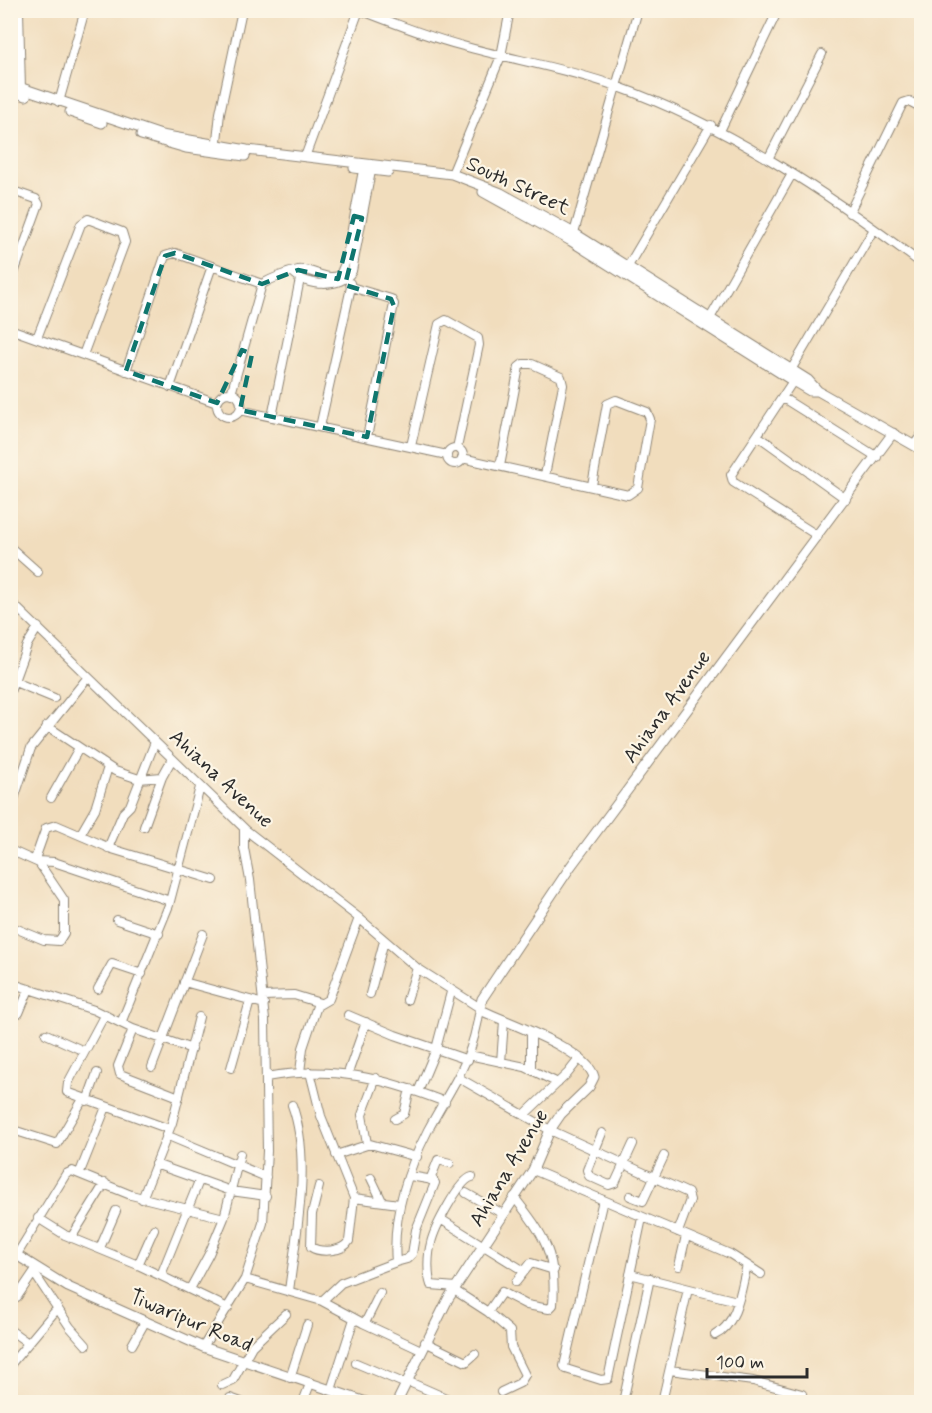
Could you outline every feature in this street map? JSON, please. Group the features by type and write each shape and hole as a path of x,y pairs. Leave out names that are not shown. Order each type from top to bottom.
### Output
{"street":[{"path":"19,10 21,92"},
{"path":"216,148 242,10"},
{"path":"305,157 359,10 459,45 564,70 616,86 711,125 792,174 874,229 921,264"},
{"path":"452,174 501,56 510,10"},
{"path":"573,237 638,10"},
{"path":"720,131 778,10"},
{"path":"60,102 83,17"},
{"path":"768,159 822,54"},
{"name":"South Street","path":"10,84 21,92 60,102 161,135 216,148 305,157 367,167 452,174 501,193 791,370 807,380 818,391 918,448"},
{"path":"10,91 21,92 160,141 367,167 451,180 475,188 573,237 793,381 810,390 818,391"},
{"path":"849,213 903,104 909,101 921,108"},
{"path":"627,268 711,125"},
{"path":"320,427 350,283 367,167"},
{"path":"709,320 792,174"},
{"path":"10,190 36,199 39,204 10,284"},
{"path":"231,394 262,284 275,276 293,272 304,271 332,278 340,275 358,217"},
{"path":"37,338 81,224 88,219 122,232 125,242 83,355"},
{"path":"791,370 874,229"},
{"path":"126,371 165,256 175,253 262,284"},
{"path":"170,387 212,267"},
{"path":"293,272 300,279 335,285 350,283 391,299 394,304 367,437"},
{"path":"272,417 300,279"},
{"path":"411,446 439,324 446,320 478,338 479,345 457,448"},
{"path":"10,329 217,403"},
{"path":"500,466 519,367 523,364 532,364 561,377 563,385 545,475"},
{"path":"793,381 732,475 733,482 818,536"},
{"path":"231,394 240,402 240,410 234,416 225,417 218,411 217,403 222,395 231,394"},
{"path":"783,398 877,457"},
{"path":"457,448 450,449 447,455 448,461 454,464 462,458 592,485 628,495 637,490 650,419 647,412 616,400 607,404 592,485"},
{"path":"240,410 447,455"},
{"name":"Ahiana Avenue","path":"480,1008 482,999 571,866 893,433"},
{"path":"918,448 921,434"},
{"path":"758,436 846,499"},
{"path":"457,448 462,458"},
{"path":"10,547 38,572"},
{"name":"Ahiana Avenue","path":"10,601 244,828 359,918 417,968 451,992 579,1059 592,1072 592,1082 550,1130 534,1170 455,1289 423,1346 398,1402"},
{"path":"10,615 17,607"},
{"path":"10,692 12,681 27,645 38,627"},
{"path":"10,811 28,756 46,726 88,677"},
{"path":"12,681 54,698"},
{"path":"46,726 108,768 139,779 162,777"},
{"path":"108,848 123,813 130,806 155,742"},
{"path":"51,798 79,748"},
{"path":"144,827 162,777 172,759"},
{"path":"80,835 95,809 108,768"},
{"path":"121,1023 159,934 179,870 200,787"},
{"path":"36,860 48,825 56,825 108,848 214,880"},
{"path":"203,1347 245,1279 259,1242 266,1196 266,1077 263,1000 250,880 244,848 244,828"},
{"path":"10,850 36,860 54,862 170,901"},
{"path":"10,926 44,940 55,942 63,938 64,900 36,860"},
{"path":"184,982 250,1001 294,995 320,1003 329,999 359,918"},
{"path":"117,920 159,934"},
{"path":"152,1067 203,934"},
{"path":"370,994 384,941"},
{"path":"98,988 112,964 142,974"},
{"path":"407,1000 417,968"},
{"path":"10,983 105,1014 133,1029 192,1049"},
{"path":"10,1017 19,1013 29,989"},
{"path":"395,1119 404,1114 436,1049 451,992"},
{"path":"231,1068 250,1001"},
{"path":"300,1072 305,1039 320,1003"},
{"path":"396,1262 395,1233 399,1204 427,1131 469,1058 476,1036 480,1008"},
{"path":"105,1014 66,1089 68,1094 168,1132 266,1177"},
{"path":"348,1015 436,1049 469,1058 531,1069 558,1083"},
{"path":"142,1198 168,1132 199,1017"},
{"path":"501,1062 504,1021"},
{"path":"348,1072 366,1022"},
{"path":"133,1029 118,1066 120,1074 179,1096"},
{"path":"531,1032 531,1069"},
{"path":"46,1034 84,1051"},
{"path":"525,1114 558,1083 579,1059"},
{"path":"266,1077 300,1072 348,1072 376,1078 445,1102"},
{"path":"295,1245 328,1250 347,1245 354,1198 316,1102 310,1072"},
{"path":"10,1129 57,1144 85,1100 96,1073"},
{"path":"367,1144 362,1115 376,1078"},
{"path":"459,1078 550,1130 688,1193 690,1197 682,1234 679,1266"},
{"path":"289,1290 301,1186 300,1141 292,1105"},
{"path":"80,1172 106,1107"},
{"path":"602,1133 587,1170 596,1179 612,1184 633,1144"},
{"path":"336,1155 367,1144 376,1144 417,1157"},
{"path":"190,1289 209,1254 224,1218 240,1154"},
{"path":"630,1197 639,1202 643,1201 664,1156"},
{"path":"430,1180 438,1160 450,1163"},
{"path":"155,1164 231,1191 266,1196"},
{"path":"534,1170 730,1254 761,1274"},
{"path":"13,1254 66,1174 72,1171 80,1172 142,1198 224,1218"},
{"path":"322,1301 342,1283 406,1259 412,1254 426,1202 435,1183 410,1176"},
{"path":"472,1177 462,1182 431,1242 430,1281 435,1286 455,1289 510,1331 511,1347 526,1372 520,1383 501,1392"},
{"path":"372,1178 382,1201"},
{"path":"161,1275 185,1212 189,1211 199,1181"},
{"path":"71,1238 105,1184"},
{"path":"311,1247 312,1214 319,1186"},
{"path":"466,1192 503,1214"},
{"path":"488,1312 502,1292 527,1305 550,1309 555,1287 551,1253 514,1197"},
{"path":"354,1198 399,1204"},
{"path":"603,1200 564,1366 566,1369 601,1380 608,1379 642,1218"},
{"path":"100,1248 116,1211"},
{"path":"38,1218 71,1238 138,1264 228,1308"},
{"path":"442,1220 484,1244 524,1271"},
{"path":"138,1264 154,1229"},
{"name":"Tiwaripur Road","path":"13,1254 35,1271 203,1347 366,1402"},
{"path":"516,1282 533,1262 554,1270"},
{"path":"715,1335 728,1327 747,1265"},
{"path":"10,1299 17,1297 35,1271 57,1309 86,1345"},
{"path":"630,1274 737,1301"},
{"path":"622,1402 650,1278"},
{"path":"245,1279 322,1301 363,1323 466,1362 475,1354"},
{"path":"662,1402 688,1289"},
{"path":"363,1323 380,1293"},
{"path":"10,1365 57,1309"},
{"path":"222,1385 233,1380 242,1362 260,1337 286,1314"},
{"path":"331,1390 354,1319"},
{"path":"132,1345 145,1322"},
{"path":"290,1378 307,1325"},
{"path":"10,1330 28,1343"},
{"path":"356,1363 455,1402"},
{"path":"670,1370 753,1381 802,1395"},
{"path":"303,1402 310,1384"},
{"path":"230,1398 241,1402"}],"highlighted area":[{"path":"354,216 362,218 345,285 391,299 394,306 367,437 240,410 252,354 242,350 217,403 126,371 165,256 175,253 262,284 298,270 338,279"}]}
